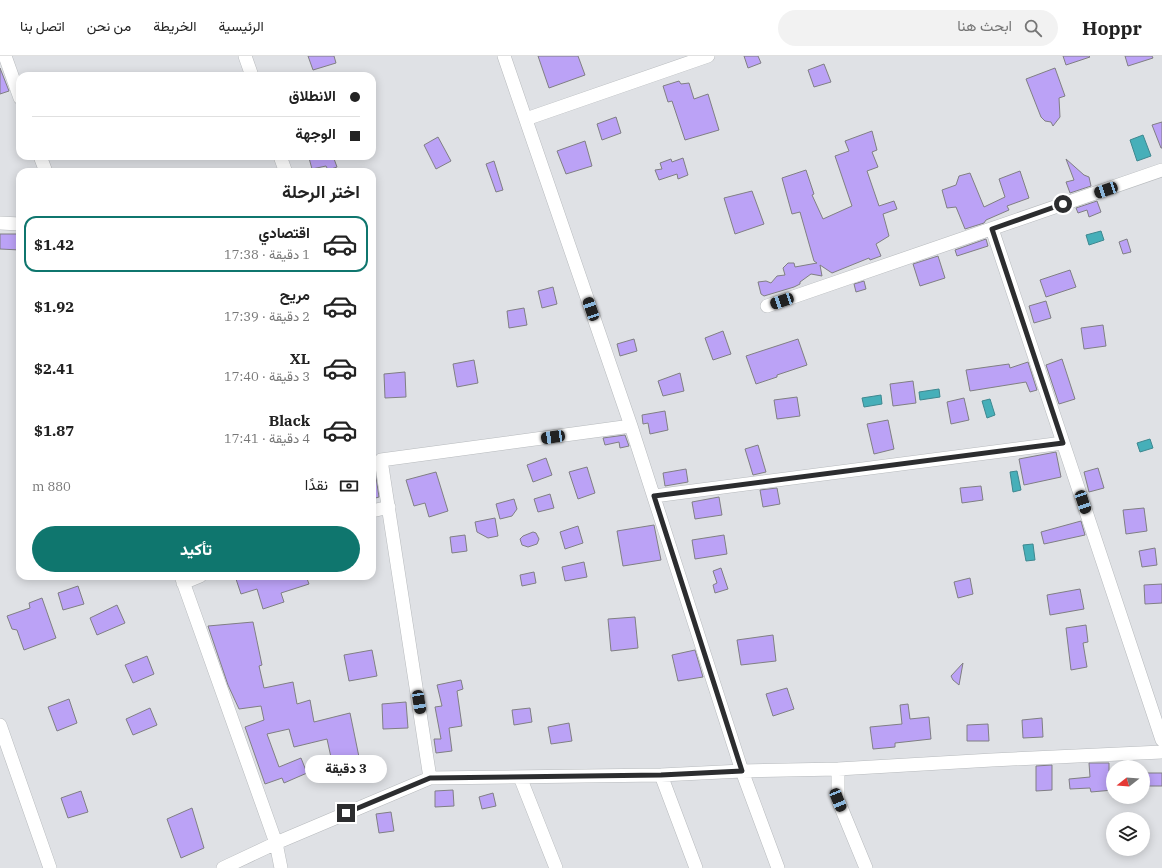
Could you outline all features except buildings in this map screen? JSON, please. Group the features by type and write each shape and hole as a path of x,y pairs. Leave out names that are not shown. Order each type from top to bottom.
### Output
{"street":[{"path":"5,56 16,87"},
{"path":"245,56 251,72"},
{"path":"504,56 631,426 742,771 778,868"},
{"path":"526,119 708,56"},
{"path":"767,306 1162,170"},
{"path":"0,223 16,224"},
{"path":"992,229 1162,740"},
{"path":"430,778 381,460 631,426"},
{"path":"654,496 1063,443"},
{"path":"376,510 389,507"},
{"path":"182,580 276,843 281,868"},
{"path":"0,726 50,868"},
{"path":"223,868 276,843 430,778 661,775 742,771 838,769 1162,752"},
{"path":"838,769 838,800 866,868"},
{"path":"661,775 696,868"},
{"path":"520,777 556,868"}],"water":[{"path":"1143,135 1151,156 1137,161 1130,140"},
{"path":"1101,231 1104,240 1089,245 1086,235"},
{"path":"939,389 940,397 920,400 919,392"},
{"path":"881,395 882,404 864,407 862,398"},
{"path":"990,399 995,415 987,418 982,401"},
{"path":"1150,439 1153,448 1140,452 1137,443"},
{"path":"1017,471 1021,490 1013,492 1010,472"},
{"path":"1033,544 1035,560 1026,561 1023,545"}],"route":[{"path":"346,813 430,778 661,775 742,771 654,496 1063,443 992,229 1063,204"}]}
